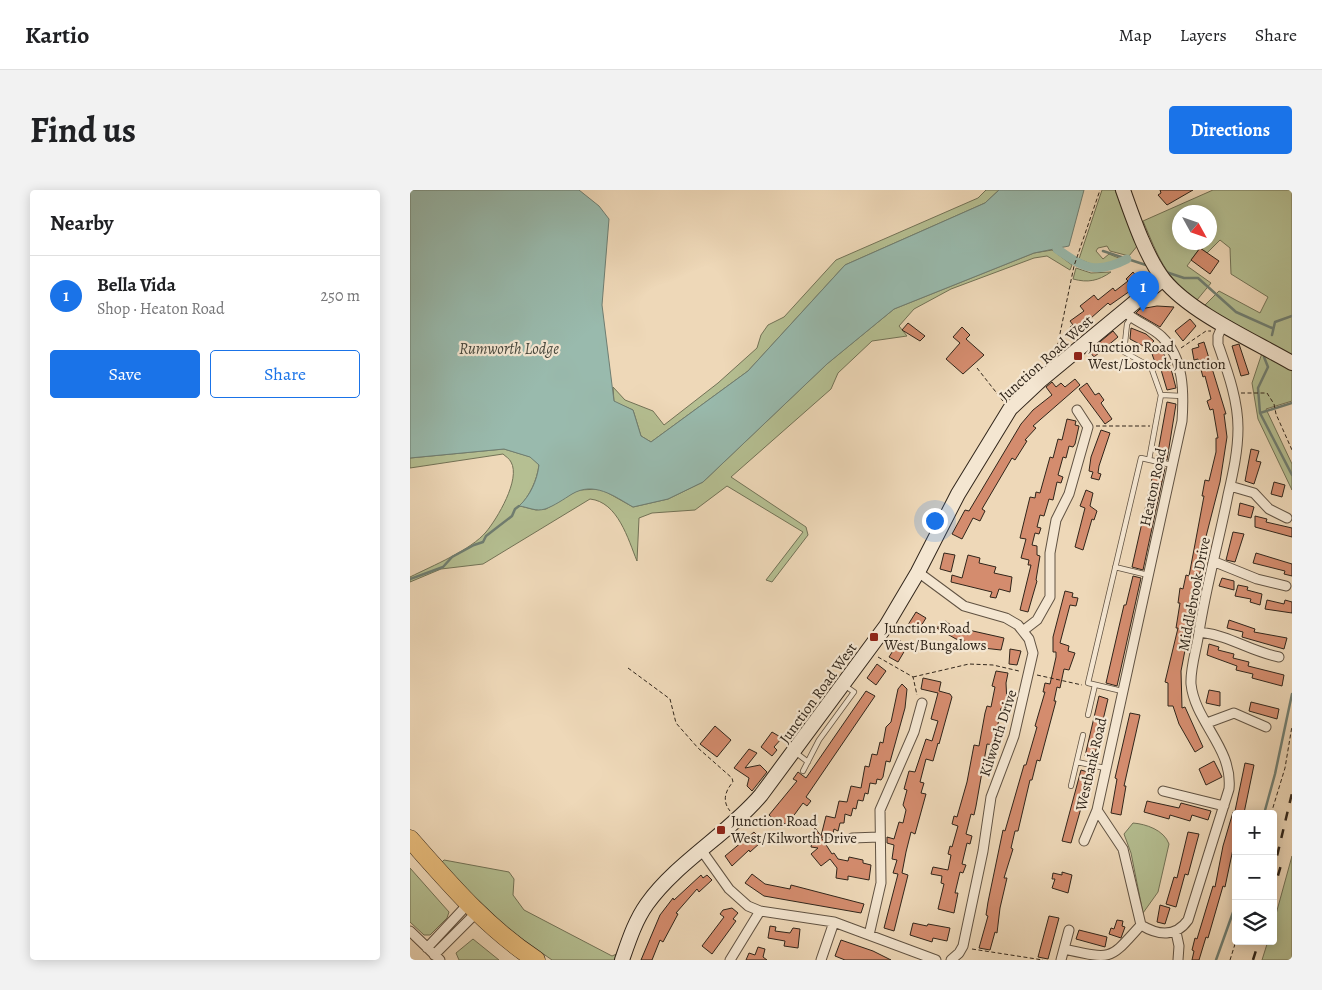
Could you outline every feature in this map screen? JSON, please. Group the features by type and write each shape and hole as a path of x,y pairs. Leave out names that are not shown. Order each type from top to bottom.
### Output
{"highway":[{"path":"410,839 468,913 536,960"},
{"path":"410,856 515,960"}],"street":[{"path":"1123,190 1152,260 1163,279 1186,301 1221,328 1292,363"},
{"name":"Junction Road West","path":"622,960 630,936 648,903 659,890 738,821 761,795 869,651 918,572 958,494 1010,409 1052,371 1127,314 1163,279"},
{"name":"Heaton Road","path":"1122,691 1182,421 1183,396 1181,378 1173,353 1162,337 1127,314"},
{"name":"Middlebrook Drive","path":"1176,932 1188,920 1224,806 1230,778 1226,761 1195,699 1191,683 1203,603 1214,562 1236,456 1238,427 1233,393 1218,344 1221,328"},
{"path":"918,572 964,606 1006,618 1024,630 1044,610 1050,597 1050,553 1056,520 1069,494 1088,427 1078,410"},
{"path":"1230,486 1254,493 1266,506 1278,508 1287,518"},
{"path":"1214,562 1276,587 1286,586"},
{"name":"Kilworth Drive","path":"951,960 960,953 963,946 983,851 991,797 1014,736 1030,674 1033,653 1030,639 1024,630"},
{"path":"1200,632 1225,636 1274,659"},
{"name":"Westbank Road","path":"1084,841 1096,810 1122,691"},
{"path":"869,935 881,883 878,820 882,800 911,740 922,703"},
{"path":"1207,723 1234,713 1253,726 1266,727"},
{"path":"1162,791 1224,806"},
{"path":"1096,810 1123,849 1141,925 1151,931 1162,934 1176,932 1179,946 1178,960"},
{"path":"852,838 879,837"},
{"path":"702,851 738,899 760,911 834,922 936,960"},
{"path":"730,960 760,911"},
{"path":"427,948 468,913"},
{"path":"410,931 437,957 468,913"},
{"path":"821,960 834,922"},
{"path":"1064,949 1102,958 1112,957 1121,951 1141,925"},
{"path":"1061,960 1069,930"}],"lane":[{"path":"1127,314 1124,352 1151,367 1161,395 1149,460"},
{"path":"1161,395 1183,396"},
{"path":"1122,691 1088,683 1141,458 1172,465"},
{"path":"1115,567 1148,575"},
{"path":"803,771 819,740 854,692 844,685"},
{"path":"1088,715 1095,685"},
{"path":"1071,786 1083,735"},
{"path":"794,752 808,762"},
{"path":"1077,762 1105,768"}],"path":[{"path":"1052,371 1074,266 1100,190"},
{"path":"1173,353 1206,331 1221,328"},
{"path":"977,368 1010,409"},
{"path":"1249,393 1267,393 1274,404 1276,414 1292,450"},
{"path":"1088,427 1116,425 1155,427"},
{"path":"869,651 913,676 970,664 993,665 1082,685 1088,683"},
{"path":"628,668 670,699 676,723 698,748 732,778 733,782 727,790 726,806 738,821"},
{"path":"913,676 922,703"},
{"path":"1272,810 1285,768 1292,726"},
{"path":"1230,960 1235,945"},
{"path":"963,946 1043,960"}],"green space":[{"path":"986,190 999,190 985,203 845,265 748,371 651,442 641,436 633,410 614,402 613,387 625,400 653,411 664,425 718,383 757,348 761,335 768,325 784,317 836,260 978,198"},
{"path":"1102,190 1115,190 1138,245 1129,256 1110,251 1107,246 1098,248 1096,251 1103,259 1109,254 1121,259 1098,267 1079,259"},
{"path":"1213,190 1292,190 1292,356 1204,306 1219,291 1260,313 1268,297 1231,274 1230,248 1220,240 1217,243 1217,205 1179,205"},
{"path":"1172,208 1172,250 1199,250 1187,266 1211,283 1197,300 1177,283 1158,256 1143,221"},
{"path":"1052,250 1072,265 1070,270 1047,256 1034,258 951,289 914,309 899,326 907,336 872,341 838,373 831,389 731,477 806,527 808,535 772,582 766,580 803,532 727,486 695,510 652,513 639,518 637,561 626,533 615,514 600,502 590,499 483,564 441,569 410,582 410,577 461,551 486,532 496,518 506,498 513,478 513,469 510,461 503,454 410,468 410,458 504,449 531,457 539,465 538,471 530,492 520,506 536,510 546,509 578,490 601,489 633,507 668,499 703,482 828,363 894,309 1034,253"},
{"path":"1076,268 1091,273 1111,272 1097,279 1083,281 1073,279"},
{"path":"1262,353 1292,371 1292,401 1266,409 1292,464 1292,490 1258,419 1252,383"},
{"path":"1133,823 1159,831 1169,844 1158,892 1143,913 1131,853 1124,834"},
{"path":"1292,856 1292,960 1262,960 1267,945 1277,945 1277,910"},
{"path":"444,860 509,872 514,879 513,895 524,910 612,956 619,953 617,960 552,960 504,926 468,891 442,862"},
{"path":"410,868 449,912 447,918 430,935 424,935 410,922"},
{"path":"473,939 499,960 459,960 456,953"}],"water":[{"name":"Rumworth Lodge","path":"410,190 579,190 599,206 609,219 602,305 614,401 633,410 641,436 651,442 748,371 845,265 985,203 999,190 1084,190 1069,246 1034,253 894,309 827,364 703,482 668,499 633,507 619,498 604,492 588,489 580,490 552,506 538,510 519,506 530,493 538,471 539,465 530,457 504,449 410,458"}],"building":[{"path":"1160,190 1193,190 1167,205 1158,195 1161,193"},
{"path":"1198,250 1203,250 1219,261 1210,274 1191,260"},
{"path":"1133,272 1140,281 1140,284 1110,305 1108,303 1074,333 1070,327 1073,325 1070,321 1084,311 1080,306 1094,295 1098,300 1113,288 1115,291 1128,281 1126,279"},
{"path":"1157,306 1174,307 1160,327 1136,313 1140,309"},
{"path":"1190,319 1196,326 1183,341 1175,331"},
{"path":"908,323 925,336 920,341 902,330"},
{"path":"962,327 970,335 966,339 984,355 963,374 946,359 960,343 953,337"},
{"path":"1131,328 1146,334 1154,341 1147,348 1130,339"},
{"path":"1113,331 1118,337 1094,357 1089,351"},
{"path":"1204,342 1226,414 1224,414 1227,437 1220,482 1201,556 1203,557 1181,671 1182,708 1185,707 1203,747 1195,752 1179,724 1173,706 1168,706 1168,683 1165,682 1178,628 1176,628 1180,588 1183,589 1186,575 1189,576 1204,496 1202,496 1205,480 1209,481 1216,452 1216,438 1218,438 1213,409 1210,410 1207,401 1211,399 1205,376 1203,377 1198,359 1194,360 1192,349 1199,347 1198,344"},
{"path":"1239,344 1249,374 1241,376 1232,346"},
{"path":"1161,349 1170,365 1176,388 1167,390 1159,363 1156,365 1152,354"},
{"path":"1075,379 1080,385 1033,426 1036,428 1025,440 1027,441 1015,460 1012,458 982,509 985,511 980,521 973,518 962,539 952,534 965,510 969,511 1021,424 1033,410 1052,395 1046,387 1052,382 1056,387 1061,383 1065,387"},
{"path":"1087,383 1095,395 1099,393 1104,400 1101,403 1112,419 1105,424 1079,389"},
{"path":"1167,402 1176,404 1167,460 1157,457"},
{"path":"1067,419 1076,421 1075,425 1079,426 1075,444 1073,447 1069,446 1066,458 1063,457 1058,475 1063,477 1061,483 1057,482 1053,500 1049,499 1044,516 1040,515 1037,527 1041,528 1039,534 1035,533 1032,545 1037,546 1037,555 1040,556 1037,581 1028,612 1020,610 1031,565 1028,565 1029,560 1021,558 1026,539 1020,538 1030,497 1035,498 1036,492 1040,493 1050,457 1053,458 1058,439 1062,440"},
{"path":"1101,430 1110,433 1099,466 1098,473 1101,474 1099,480 1091,478 1093,472 1089,471 1091,457"},
{"path":"1251,449 1259,451 1256,461 1261,462 1254,484 1245,481"},
{"path":"1155,465 1165,468 1143,570 1132,567"},
{"path":"1274,482 1285,485 1282,497 1271,494"},
{"path":"1086,490 1093,493 1090,506 1097,511 1094,520 1092,519 1083,550 1075,547 1085,508 1080,506"},
{"path":"1240,503 1254,507 1251,518 1238,515"},
{"path":"1255,516 1267,519 1266,522 1292,528 1292,537 1255,527"},
{"path":"1233,532 1244,534 1235,562 1226,560"},
{"path":"944,553 955,555 951,572 940,569"},
{"path":"1256,553 1292,564 1292,576 1284,574 1285,571 1253,563"},
{"path":"968,555 980,558 979,563 996,567 994,573 1012,577 1010,592 999,589 996,598 990,597 992,592 951,582 952,575 962,578"},
{"path":"1133,576 1141,578 1117,686 1106,683 1124,605 1126,605"},
{"path":"1222,578 1234,581 1234,590 1219,586"},
{"path":"1238,585 1248,587 1247,590 1262,594 1260,605 1250,602 1251,599 1235,596"},
{"path":"1065,591 1073,593 1072,597 1078,598 1076,606 1070,605 1060,643 1069,646 1068,651 1075,653 1069,670 1064,669 1060,688 1057,687 1054,701 1056,701 1040,761 1037,760 1032,780 1030,780 1018,831 1015,831 1011,848 1013,849 1004,878 1007,878 1000,908 997,933 995,932 990,950 979,948 988,916 986,915 988,902 1003,830 1005,831 1037,727 1035,726 1045,692 1043,692 1045,683 1050,684 1056,657 1056,652 1053,652 1053,637"},
{"path":"1267,600 1284,604 1285,600 1292,602 1292,613 1265,609"},
{"path":"916,612 926,618 916,634 906,628"},
{"path":"1229,620 1255,629 1254,632 1287,638 1284,649 1242,637 1243,632 1227,628"},
{"path":"945,621 951,625 949,629 964,632 964,629 1004,638 1001,650 974,647 975,644 956,639 935,627 941,627"},
{"path":"897,639 908,645 898,662 889,657 896,646 894,645"},
{"path":"1209,644 1219,647 1218,650 1234,654 1233,658 1249,662 1248,666 1284,675 1282,686 1252,678 1253,674 1236,670 1237,666 1207,655"},
{"path":"1010,649 1021,651 1017,665 1009,664"},
{"path":"877,664 886,671 876,685 867,678"},
{"path":"996,671 1008,673 1006,683 1007,703 1005,709 1001,708 994,745 987,744 974,815 971,814 966,834 972,836 970,844 967,843 962,864 966,865 963,873 960,872 955,893 958,893 954,913 938,909 944,884 941,883 942,876 931,874 933,867 948,870 951,855 948,854 958,826 952,824 954,816 957,817 967,782 974,745 979,746 987,706 991,707 995,687 992,686"},
{"path":"923,678 941,682 939,691 950,694 952,697 933,761 926,759 920,782 924,783 921,793 926,794 915,834 911,832 906,852 902,873 908,875 894,931 884,928 898,874 893,873 897,860 892,859 894,845 887,843 887,837 894,839 899,822 903,823 906,810 903,805 907,790 904,789 909,771 915,772 926,739 932,741 938,721 931,719 938,693 921,689"},
{"path":"902,684 907,689 905,708 890,762 886,761 883,777 881,780 877,779 876,784 870,783 868,794 865,793 863,801 858,800 856,809 853,808 851,816 845,814 844,823 840,823 838,831 834,829 832,838 821,837 832,854 834,853 838,859 848,861 849,857 863,860 863,863 871,865 869,880 848,876 848,880 836,878 837,868 830,859 821,866 811,854 818,848 811,847 815,828 821,836 826,816 835,818 839,801 847,802 851,786 861,788 865,766 869,767 872,754 877,755 880,742 883,743 886,727 891,722 898,689"},
{"path":"1209,690 1220,692 1220,706 1206,703"},
{"path":"866,691 875,696 806,797 811,801 807,806 803,803 789,822 785,824 779,819 777,822 769,815 797,781 793,779 798,772 806,778"},
{"path":"1099,696 1108,699 1094,758 1085,756"},
{"path":"1251,702 1279,709 1277,719 1249,711"},
{"path":"1130,713 1140,715 1124,786 1126,786 1121,815 1111,813 1117,779 1115,778"},
{"path":"715,726 731,740 717,757 700,744"},
{"path":"772,732 782,738 774,747 777,750 772,756 761,747"},
{"path":"749,749 757,753 745,768 760,765 767,772 752,791 747,786 749,778 734,768"},
{"path":"1214,761 1222,777 1206,785 1199,769"},
{"path":"1245,763 1254,765 1245,810 1235,810"},
{"path":"1081,770 1091,773 1071,843 1062,841"},
{"path":"1147,801 1179,808 1181,803 1211,811 1208,820 1192,815 1190,821 1170,815 1169,819 1144,812"},
{"path":"1232,815 1232,854 1225,887 1223,886 1208,938 1206,937 1199,960 1192,960 1195,938 1197,939 1213,886 1215,887 1223,846"},
{"path":"754,832 760,839 758,841 760,843 750,852 749,850 732,866 725,856"},
{"path":"1188,832 1199,834 1188,875 1185,874 1176,907 1166,904 1174,877 1177,878"},
{"path":"1062,872 1072,875 1068,893 1052,888 1055,879 1052,879 1053,873 1062,875"},
{"path":"752,874 765,884 790,889 791,885 864,904 861,913 764,896 745,883"},
{"path":"701,875 703,878 707,875 712,880 699,892 697,889 676,913 678,914 663,942 660,940 652,960 641,960 660,915 673,898 674,900"},
{"path":"1160,905 1170,908 1165,924 1157,922"},
{"path":"732,908 738,913 733,919 736,921 712,954 702,946 724,917 720,914 723,910"},
{"path":"1049,916 1059,918 1048,959 1038,957"},
{"path":"1117,920 1123,921 1122,926 1125,927 1121,938 1109,934 1111,928 1114,929"},
{"path":"913,923 950,928 947,941 933,938 932,942 910,935"},
{"path":"770,926 776,927 775,931 790,933 793,928 800,929 798,948 784,946 785,941 768,938"},
{"path":"1079,930 1107,937 1105,947 1076,939"},
{"path":"841,940 873,951 891,960 845,960 835,956"},
{"path":"758,947 765,949 763,957 767,960 746,960 749,953 755,955"}],"waterway":[{"path":"1057,249 1082,265 1090,267 1107,267 1127,259"},
{"path":"1103,251 1149,266"},
{"path":"1166,272 1184,278 1198,278 1236,312 1272,328"},
{"path":"1272,335 1275,322 1292,316"},
{"path":"1264,357 1268,367 1258,388 1260,413 1292,475"},
{"path":"1260,413 1292,403"},
{"path":"410,579 443,567 452,557 483,542 486,536 512,516 515,509 519,506"},
{"path":"1265,810 1275,774 1292,694"},
{"path":"1216,960 1232,915"}],"railway":[{"path":"1277,856 1292,793"},
{"path":"1277,879 1281,865"},
{"path":"1253,960 1258,945"}],"place":[{"name":"Bella Vida","path":"1143,312"},
{"name":"Junction Road West/Lostock Junction","path":"1078,356"},
{"name":"Junction Road West/Bungalows","path":"874,637"},
{"name":"Junction Road West/Kilworth Drive","path":"721,830"}]}
